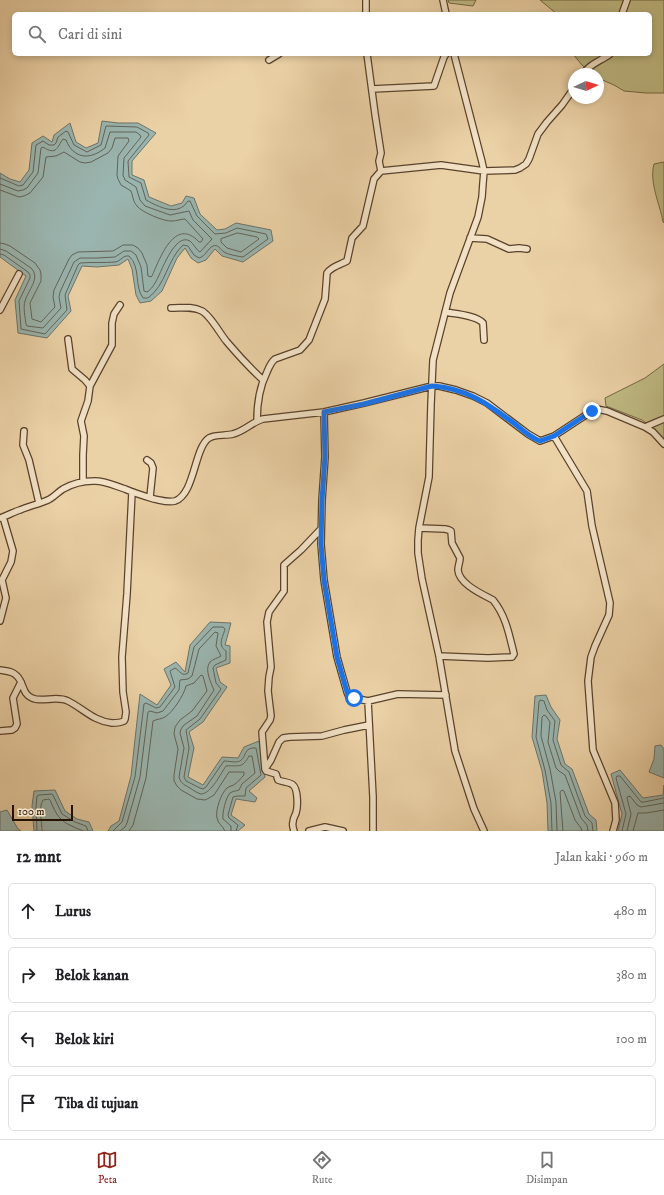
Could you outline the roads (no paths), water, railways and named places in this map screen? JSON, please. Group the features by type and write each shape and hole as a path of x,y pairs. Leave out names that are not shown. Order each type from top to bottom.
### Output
{"street":[{"path":"366,0 366,12"},
{"path":"444,0 446,12"},
{"path":"623,12 627,0"},
{"path":"269,60 276,56"},
{"path":"367,56 381,153 381,171"},
{"path":"372,89 434,86 436,84 445,56"},
{"path":"455,56 484,171 480,209 450,293 433,360 429,477 419,528 418,553 439,656 457,758 474,809 484,831"},
{"path":"588,68 607,56"},
{"path":"257,421 257,403 263,380 275,359 300,350 309,340 325,299 329,270 334,266 347,261 352,238 363,226 374,178 381,171 441,165 484,171 515,170 526,164 532,154 538,134 568,96"},
{"path":"470,238 487,239 509,249 527,248"},
{"path":"0,310 19,274"},
{"path":"83,482 84,436 81,421 88,401 90,386 112,346 112,323 114,314 120,305"},
{"path":"172,308 190,307 206,314 226,341 263,380"},
{"path":"445,312 472,317 481,321 483,323 484,340"},
{"path":"68,339 72,369 90,386"},
{"path":"0,621 6,598 2,580 11,562 13,551 2,517 53,497 64,488 94,480 150,498 171,502 180,498 185,491 191,480 205,442 209,438 242,431 252,426 257,421 263,419 324,412 364,404 432,386 445,387 473,396 487,403 536,440 540,441 554,436 596,409 607,411 645,427 653,432 664,444"},
{"path":"324,412 325,457 321,529 324,580 337,657 349,697 368,701 398,694 446,695"},
{"path":"645,427 664,419"},
{"path":"24,431 23,444 29,460 39,503"},
{"path":"554,436 587,491 592,526 610,603 609,615 591,657 588,682 593,750 615,803 616,820 613,831"},
{"path":"147,460 151,463 153,468 150,498"},
{"path":"0,670 13,673 17,676 24,690 31,698 62,699 72,703 91,716 102,721 117,723 124,722 126,712 123,692 122,657 132,492"},
{"path":"419,528 445,529 451,531 452,543 460,558 458,568 460,577 464,582 493,600 496,604 507,624 514,654 512,657 488,658 439,656"},
{"path":"264,769 262,732 271,716 268,691 268,677 271,667 267,615 284,591 284,565 321,529"},
{"path":"0,731 12,730 17,724 13,698 21,682"},
{"path":"368,701 373,797 373,831"},
{"path":"264,769 271,760 281,739 283,738 322,736 369,725"},
{"path":"264,769 276,774 278,780 291,784 295,787 297,808 292,826 294,831"},
{"path":"309,831 325,828 343,831"}],"water":[{"path":"102,121 138,123 156,133 132,161 132,175 144,180 149,197 171,206 182,203 186,196 194,198 200,214 217,230 225,229 236,223 271,230 273,241 243,262 222,256 215,249 206,260 198,263 191,258 185,248 177,258 162,291 151,301 140,303 136,295 132,269 128,259 119,265 97,267 82,266 68,296 71,311 47,338 18,333 15,300 26,276 0,257 0,173 10,179 20,182 29,170 32,143 43,136 52,142 54,135 70,123 76,142 86,148 98,143"},
{"path":"210,622 231,623 225,645 230,646 230,663 216,668 220,682 227,687 203,722 189,732 194,748 188,777 203,785 222,757 238,758 244,747 259,741 265,777 249,791 257,798 255,802 236,799 231,815 245,825 238,831 108,831 111,826 119,821 131,776 140,694 157,705 171,685 164,669 176,662 185,672 190,645"},
{"path":"546,695 551,707 560,720 557,739 565,764 572,769 589,814 596,820 597,831 548,831 547,803 542,771 532,737 535,696"},
{"path":"661,745 664,749 664,778 649,772 654,759 655,746"},
{"path":"620,770 643,798 663,795 664,785 664,831 618,831 622,814 611,774"},
{"path":"55,790 65,811 77,819 89,822 93,831 34,831 32,806 34,791"},
{"path":"7,810 18,829 21,831 0,831 0,812"}]}
